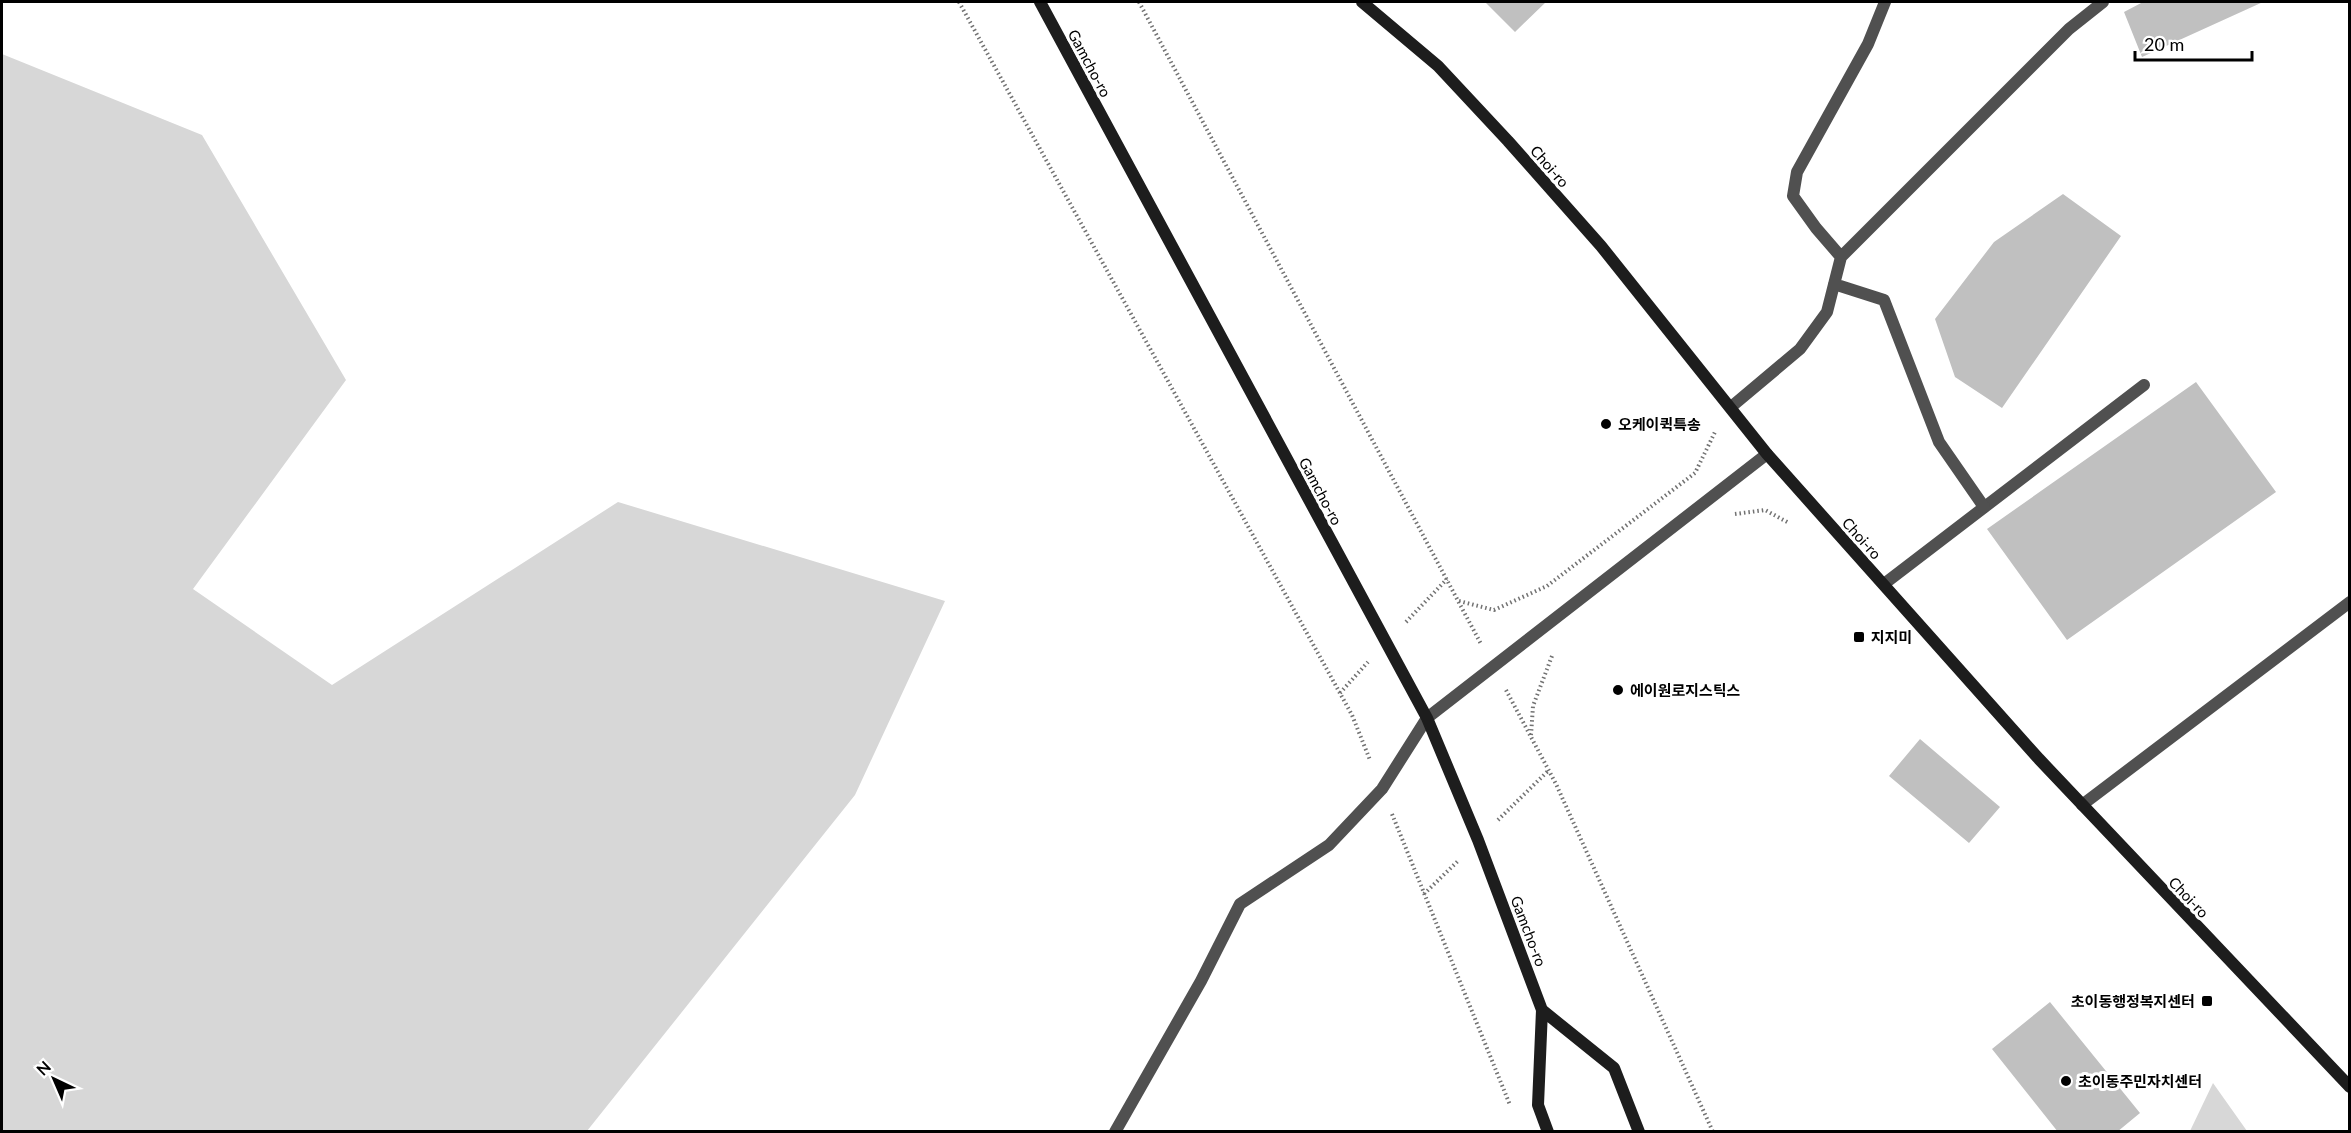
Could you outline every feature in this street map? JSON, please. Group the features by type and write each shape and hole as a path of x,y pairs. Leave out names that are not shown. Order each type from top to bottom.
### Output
{"street":[{"name":"Gamcho-ro","path":"1040,2 1427,718 1478,840 1542,1010 1538,1105 1548,1131"},
{"name":"Choi-ro","path":"1362,2 1438,66 1508,141 1601,246 1767,453 2082,805 2349,1087"},
{"path":"1841,257 1793,196 1797,172 1868,44 1885,2"},
{"path":"1731,408 1800,349 1827,312 1841,257 2069,29 2103,2"},
{"path":"1834,284 1884,300 1939,442 1984,507"},
{"path":"1884,584 2144,385"},
{"path":"1115,1131 1201,981 1239,904 1329,845 1382,789 1427,718 1767,453"},
{"path":"2082,805 2349,602"},
{"path":"1542,1010 1614,1068 1639,1131"}],"path":[{"path":"959,2 1352,716 1512,1110"},
{"path":"1139,2 1556,784 1713,1131"},
{"path":"1458,600 1494,610 1547,586 1695,473 1718,425"},
{"path":"1733,514 1765,510 1790,523"},
{"path":"1531,736 1533,706 1554,652"}],"shaded area":[{"path":"2,54 202,135 346,380 193,589 332,685 618,502 945,601 855,795 587,1131 2,1131"},
{"path":"2213,1083 2247,1131 2190,1131"}],"building":[{"path":"1485,2 1546,2 1515,32"},
{"path":"2143,2 2263,2 2142,57 2124,12"},
{"path":"2063,194 2121,236 2002,408 1955,377 1935,319 1994,242"},
{"path":"2196,382 2276,492 2067,640 1987,529"},
{"path":"1920,739 2000,807 1969,843 1889,776"},
{"name":"초이동주민자치센터","path":"2050,1002 2140,1113 2117,1132 2058,1132 1992,1049"}],"place":[{"name":"오케이퀵특송","path":"1606,424"},
{"name":"지지미","path":"1859,637"},
{"name":"에이원로지스틱스","path":"1618,690"},
{"name":"초이동행정복지센터","path":"2207,1001"},
{"name":"초이동주민자치센터","path":"2066,1081"}]}
